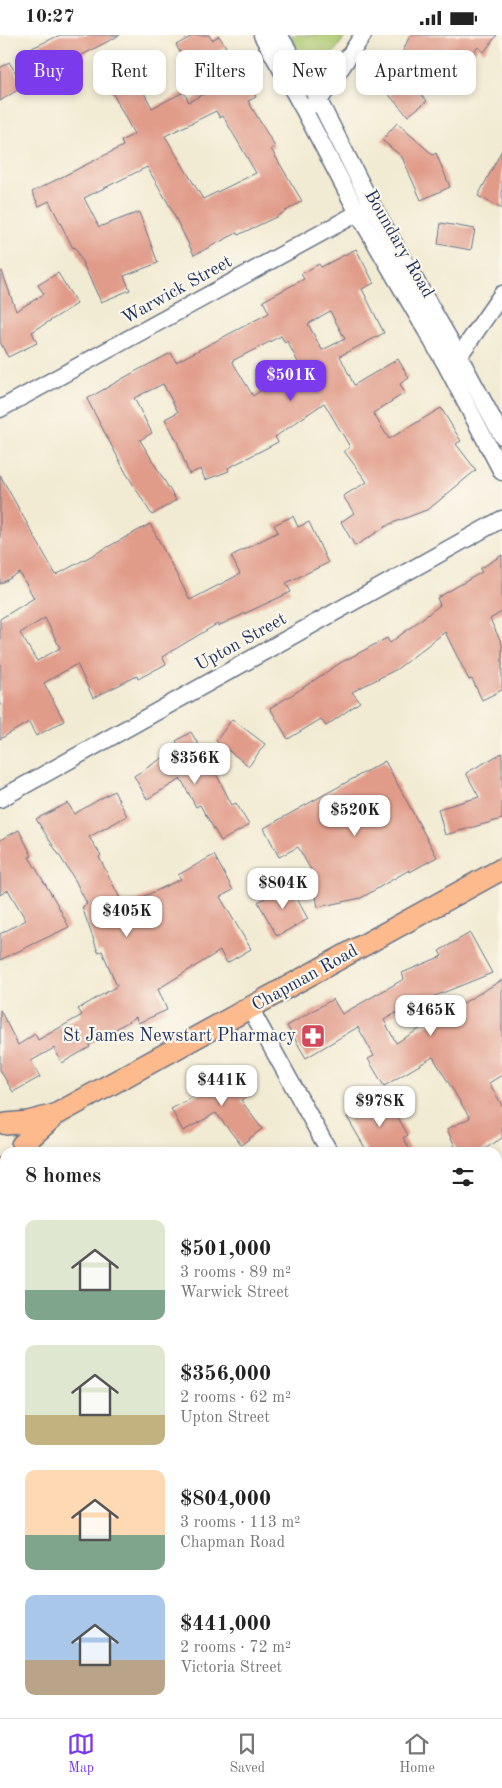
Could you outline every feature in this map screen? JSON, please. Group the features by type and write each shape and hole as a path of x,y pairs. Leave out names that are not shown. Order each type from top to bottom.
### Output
{"main road":[{"name":"Chapman Road","path":"3,1123 28,1122 54,1115 502,869"},
{"name":"Chapman Road","path":"23,1147 54,1115"},
{"path":"3,1123 17,1132 21,1147"}],"street":[{"name":"Boundary Road","path":"262,35 358,213 502,436"},
{"name":"Boundary Road","path":"279,35 320,101 453,360 502,472"},
{"path":"304,110 320,101 363,35"},
{"name":"Warwick Street","path":"0,409 372,205"},
{"path":"453,360 502,294"},
{"name":"Upton Street","path":"0,799 502,519"},
{"path":"250,1008 327,1147"}],"green space":[{"path":"290,35 346,35 336,50 298,50"}],"building":[{"path":"60,35 120,35 83,54 83,50 30,49"},
{"path":"194,35 209,35 212,40 219,36 226,47 221,50 179,50 176,45"},
{"path":"410,35 497,35 484,52 478,47 476,50 404,50"},
{"path":"9,62 15,72 15,92 0,101 0,68"},
{"path":"114,95 145,95 152,108 178,95 186,95 189,102 201,95 255,95 256,97 248,101 275,147 271,149 302,201 276,217 238,235 237,233 194,255 168,203 147,167 84,198 99,227 139,212 158,263 124,276 130,290 101,302 75,247 73,248 49,201 39,206 32,192 123,146 121,141 134,134","holes":["216,111 220,118 223,116 256,173 203,199 165,136"]},
{"path":"389,95 422,95 427,101 408,116"},
{"path":"397,123 433,155 436,153 450,187 421,200 402,157 382,140"},
{"path":"502,150 502,209 478,196"},
{"path":"441,223 475,229 471,250 438,244"},
{"path":"356,249 374,283 362,289 384,333 340,356 354,385 398,359 409,378 400,384 405,393 373,413 389,439 441,408 461,441 456,444 476,470 429,509 390,524 355,546 341,522 354,513 343,496 367,482 344,451 350,447 324,403 275,437 278,442 228,468 229,471 205,480 201,469 189,474 177,441 165,419 178,412 163,384 134,398 152,433 140,440 176,500 152,515 126,473 87,399 171,353 176,362 269,313 263,301 304,279 301,274 319,264 321,267","holes":["330,311 345,339 322,350 308,324","281,336 285,343 287,341 299,364 253,396 232,361"]},
{"path":"2,271 16,311 44,294 38,285 58,273 77,304 32,332 37,343 8,357 0,342 0,272"},
{"path":"0,475 56,575 150,524 190,600 240,574 231,556 278,532 274,525 293,516 298,527 309,522 328,563 286,583 291,592 218,626 217,624 162,657 166,664 138,679 137,676 93,698 77,664 44,683 64,721 36,736 29,722 0,739 0,619 34,598 20,573 0,584","holes":["45,618 60,648 37,661 20,633"]},
{"path":"502,555 502,612 490,619 502,644 502,690 482,700 472,679 469,680 445,632 397,669 352,692 360,702 326,726 321,719 288,739 270,708 340,663 387,638 390,643 440,605 437,598 482,572 480,569"},
{"path":"232,719 265,744 249,766 216,741"},
{"path":"191,732 205,756 206,754 232,805 236,803 249,825 221,841 200,805 196,807 181,779 147,799 134,776 180,747 176,741"},
{"path":"502,753 502,819 445,835 438,809 479,797 466,773"},
{"path":"385,761 437,857 410,872 409,870 361,898 318,907 311,870 298,847 279,857 264,828"},
{"path":"114,791 127,816 89,837 101,855 99,857 124,906 181,879 178,875 214,855 233,890 220,897 251,949 227,963 220,951 158,989 167,1010 138,1023 136,1017 62,1063 54,1048 31,1061 40,1077 13,1092 0,1070 0,1010 18,1045 35,1034 38,1040 82,1015 78,1009 117,986 102,951 98,952 82,907 87,904 75,880 36,819 68,803 74,814"},
{"path":"19,830 32,856 29,857 69,927 0,960 0,934 26,920 8,890 0,895 0,840"},
{"path":"289,884 308,919 277,936 258,902"},
{"path":"470,933 492,973 403,1009 384,1020 396,1043 502,980 502,1075 489,1083 502,1105 502,1138 488,1147 455,1147 447,1129 470,1118 433,1057 384,1086 368,1059 374,1056 358,1027 306,1058 287,1026 333,999 342,1014 404,979 402,973 442,956 439,951"},
{"path":"239,1068 253,1094 241,1100 262,1129 241,1145 216,1113 183,1131 171,1109 211,1087 209,1084"},
{"path":"385,1095 408,1135 403,1138 408,1147 364,1147 347,1117"}],"place":[{"name":"St James Newstart Pharmacy","path":"313,1036"}]}
